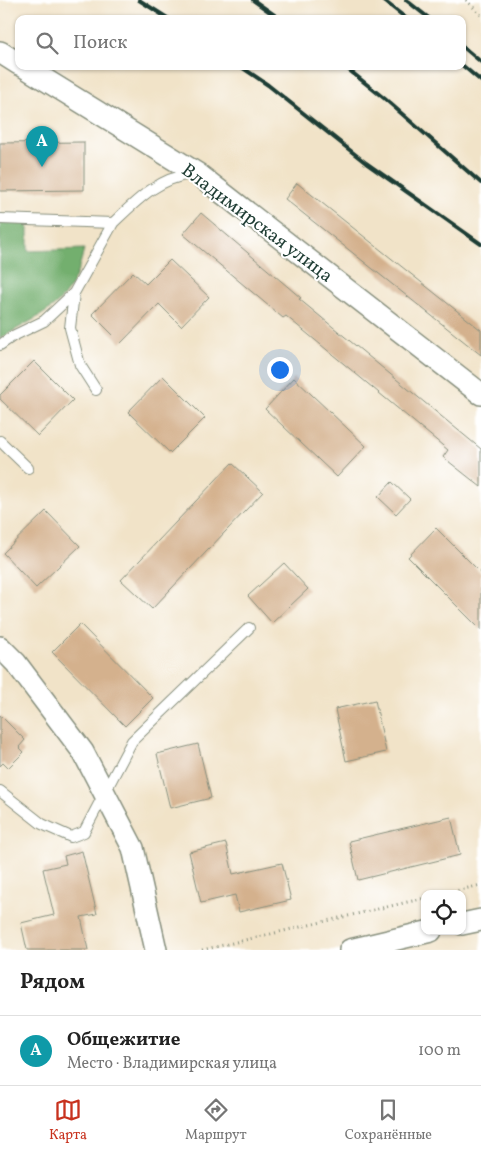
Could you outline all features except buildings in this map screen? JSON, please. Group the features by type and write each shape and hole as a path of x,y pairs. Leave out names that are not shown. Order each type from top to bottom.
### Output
{"street":[{"path":"0,52 15,61"},
{"name":"Владимирская улица","path":"29,70 198,174 481,394"},
{"path":"0,647 8,661 83,752 133,848 156,950"},
{"path":"466,923 481,920"},
{"path":"350,950 421,933"}],"lane":[{"path":"0,345 44,320 74,293 113,223 146,191 177,176 198,174"},
{"path":"0,219 113,223"},
{"path":"74,293 70,328 80,366 96,390"},
{"path":"0,441 28,468"},
{"path":"0,791 42,824 71,837 84,832 132,741 249,628"}],"path":[{"path":"466,0 481,15"},
{"path":"460,890 481,885"},
{"path":"202,950 421,899"}],"green space":[{"path":"0,218 28,218 28,251 84,249 79,269 64,296 43,314 0,339"}],"railway":[{"path":"139,0 163,15"},
{"path":"253,0 274,15"},
{"path":"383,0 402,15"},
{"path":"406,0 425,15"},
{"path":"466,49 481,62"},
{"path":"466,68 481,81"},
{"path":"246,70 268,85 366,163 481,244"},
{"path":"349,70 481,183"}],"place":[{"name":"Общежитие","path":"42,167"}]}
